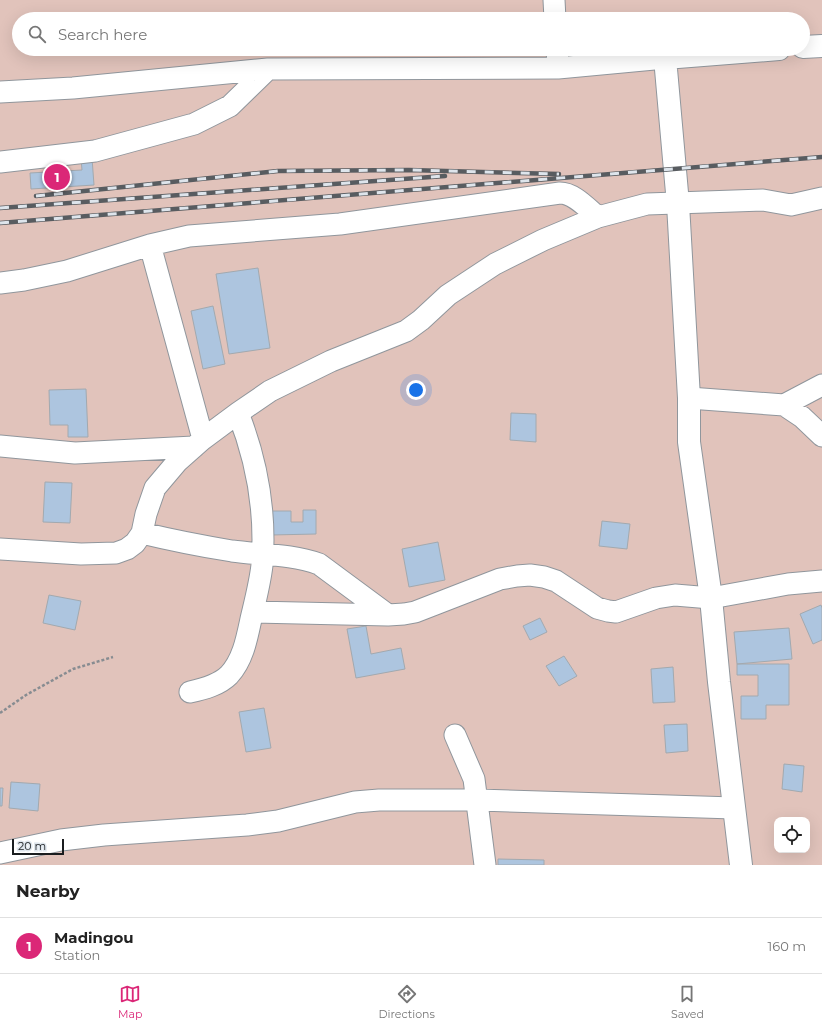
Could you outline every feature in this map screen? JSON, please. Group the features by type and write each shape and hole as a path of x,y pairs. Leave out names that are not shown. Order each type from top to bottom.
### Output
{"street":[{"path":"554,0 555,12"},
{"path":"810,47 822,46"},
{"path":"0,92 73,88 268,69 557,59 665,58 690,56"},
{"path":"665,58 678,204 689,398 689,442 711,598 719,682 741,865"},
{"path":"0,162 96,151 194,124 230,106 268,69"},
{"path":"0,283 24,280 67,271 150,245 189,236 340,224 560,193 571,195 598,216"},
{"path":"0,549 81,554 116,553 127,549 135,543 142,533 146,514 155,488 177,462 238,413 270,391 331,361 406,331 421,320 448,295 495,264 543,240 598,216 646,204 763,200 791,205 822,198"},
{"path":"150,245 199,443"},
{"path":"784,405 822,385"},
{"path":"689,398 784,405 802,417 822,436"},
{"path":"190,692 219,683 229,675 238,662 245,647 262,566 263,534 257,478 248,438 238,413"},
{"path":"0,446 75,453 199,443"},
{"path":"142,533 233,551 262,553 319,564 388,615"},
{"path":"253,612 388,615 404,614 415,612 500,579 530,575 544,577 556,582 591,604 608,611 616,612 642,602 668,596 675,595 711,598 788,584 822,581"},
{"path":"456,735 474,779 478,800 485,865"},
{"path":"0,853 62,840 247,825 278,821 355,802 379,800 478,800 734,808"}],"path":[{"path":"0,713 26,695 72,669 114,657"}],"shaded area":[{"path":"0,0 822,0 822,865 0,865"}],"building":[{"path":"92,158 94,185 31,189 30,173 82,170 81,159"},
{"path":"258,268 270,348 229,354 216,274"},
{"path":"213,306 225,364 203,369 191,311"},
{"path":"86,389 88,437 68,437 68,425 50,425 49,390"},
{"path":"511,413 536,414 536,442 510,440"},
{"path":"45,482 72,483 70,523 43,522"},
{"path":"303,510 316,510 316,534 271,535 270,511 291,511 291,522 303,522"},
{"path":"602,521 630,524 627,549 599,546"},
{"path":"438,542 445,580 409,587 402,549"},
{"path":"49,595 81,601 75,630 43,623"},
{"path":"821,605 822,640 813,644 800,614"},
{"path":"540,618 547,632 530,640 523,626"},
{"path":"366,626 371,654 401,648 405,669 356,678 347,629"},
{"path":"789,628 792,659 737,664 734,632"},
{"path":"564,656 577,676 559,686 546,666"},
{"path":"737,664 789,664 789,705 766,705 766,719 741,719 741,696 758,696 758,675 737,675"},
{"path":"673,667 675,702 653,703 651,669"},
{"path":"264,708 271,748 246,752 239,712"},
{"path":"687,724 688,751 666,753 664,725"},
{"path":"784,764 804,766 802,792 782,789"},
{"path":"11,782 40,784 38,811 9,808"},
{"path":"0,788 3,788 2,806 0,806"},
{"path":"498,859 544,860 544,865 498,865"}],"railway":[{"path":"0,223 822,157"},
{"path":"36,196 278,171 409,170 559,174"},
{"path":"0,208 445,176"}],"place":[{"name":"Madingou","path":"57,177"}]}
